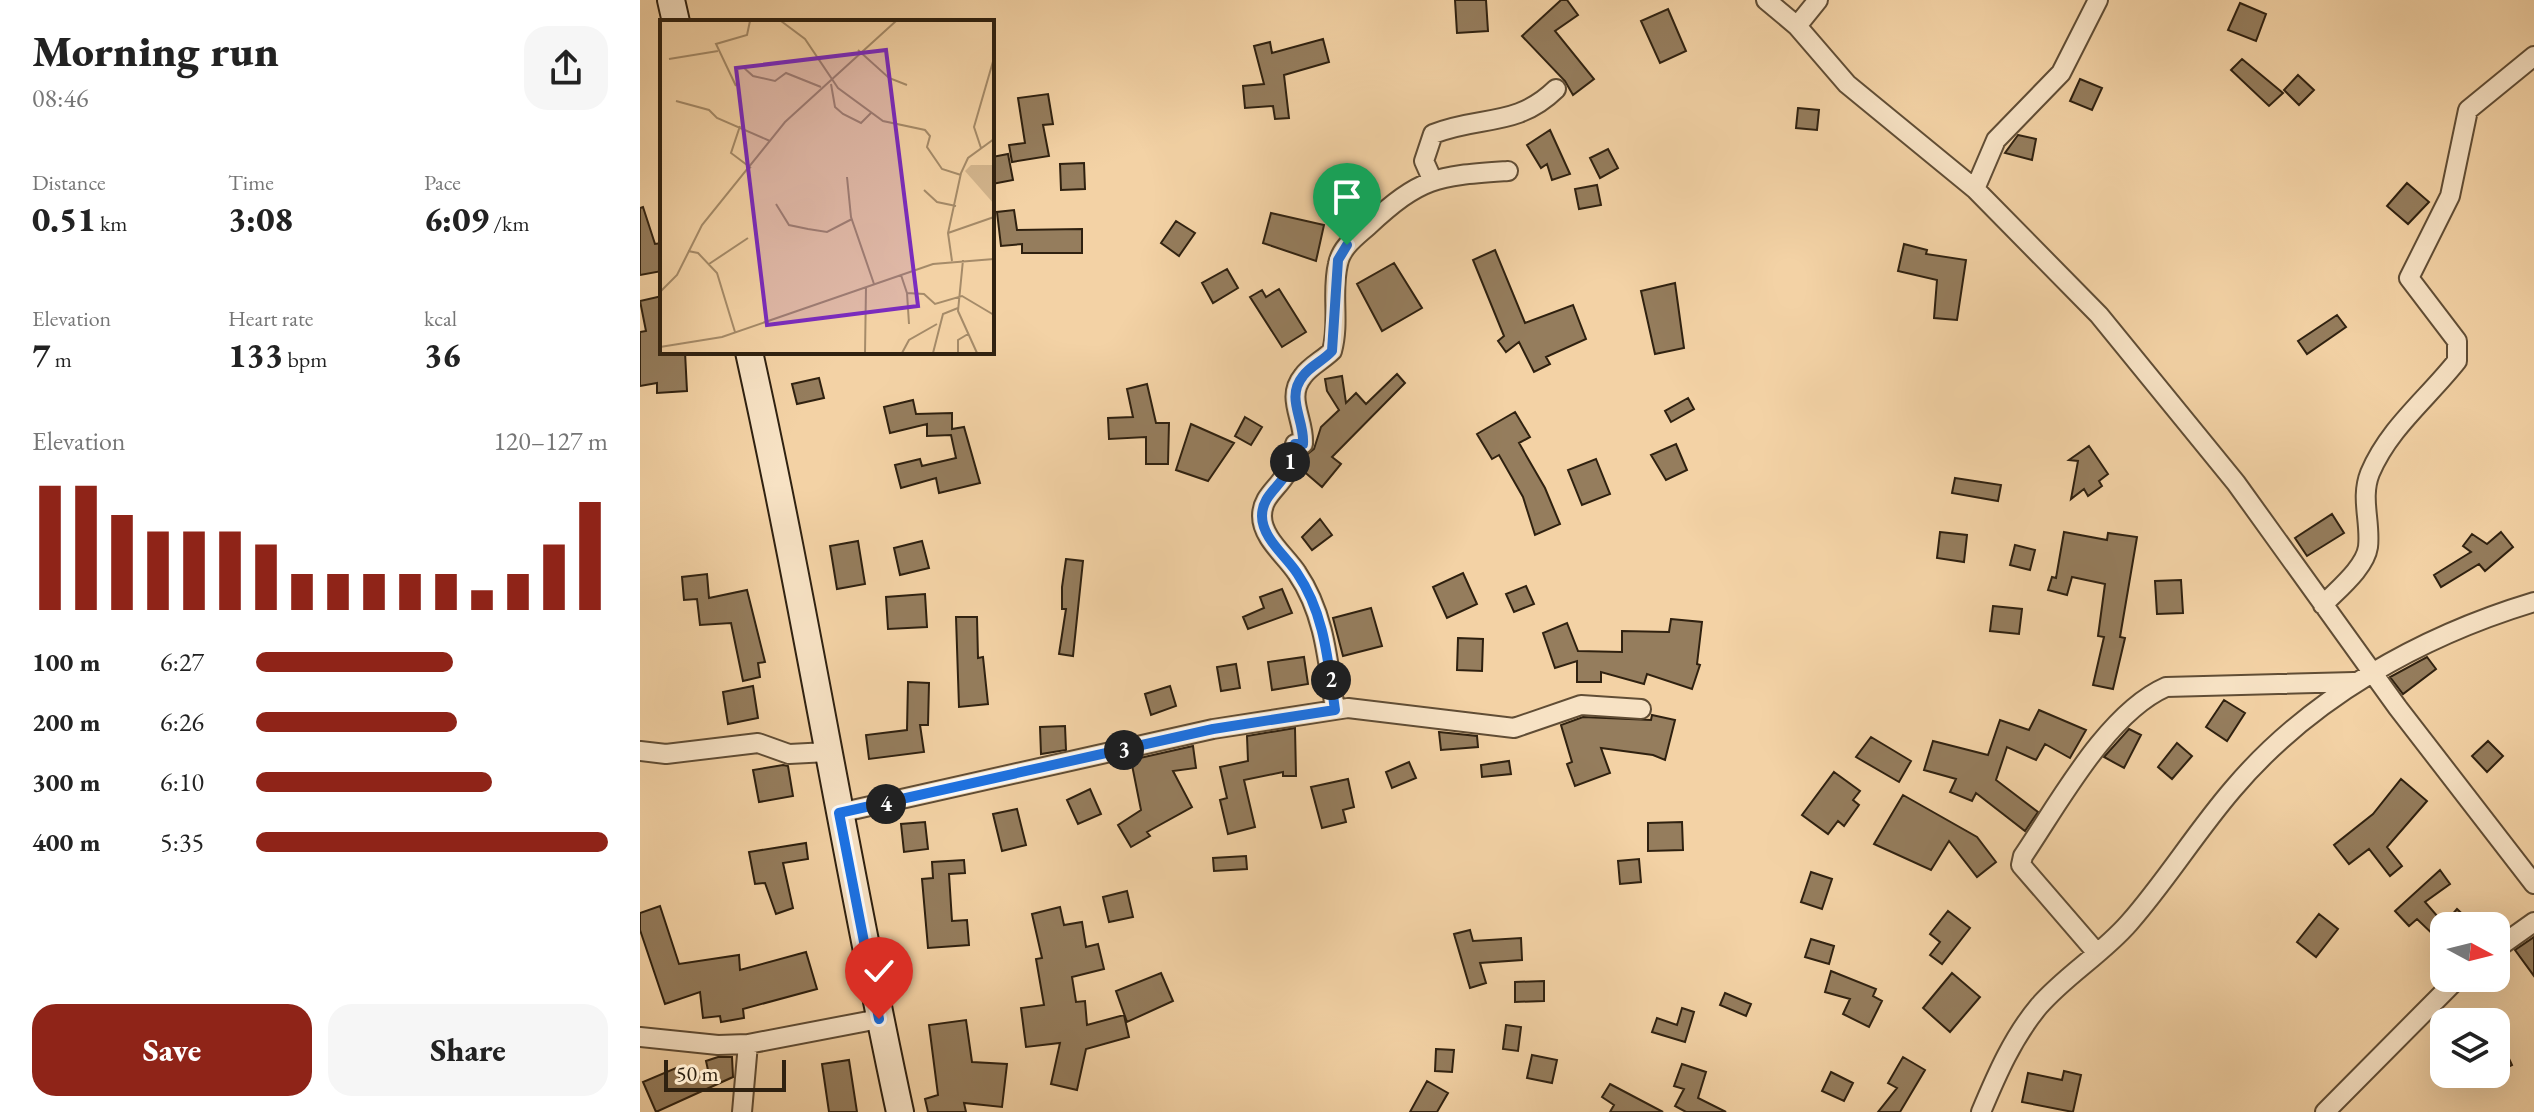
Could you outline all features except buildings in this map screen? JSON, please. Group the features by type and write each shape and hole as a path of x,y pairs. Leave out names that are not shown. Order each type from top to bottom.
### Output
{"main road":[{"path":"671,0 676,20"},
{"path":"749,354 781,496 839,813 900,1112"}],"street":[{"path":"1766,0 1797,26 1847,84 1975,189 2132,352 2236,483 2323,605 2534,884"},
{"path":"1797,26 1818,0"},
{"path":"1975,189 1996,140 2061,73 2098,0"},
{"path":"2323,605 2359,566 2368,549 2364,499 2369,475 2396,429 2457,361 2457,341 2409,278 2450,196 2464,117 2473,104 2534,56"},
{"path":"1432,179 1424,161 1433,134 1458,124 1503,120 1538,107 1556,89"},
{"path":"1335,710 1325,637 1313,601 1299,575 1267,535 1262,520 1263,505 1285,475 1295,444 1303,444 1295,398 1297,386 1303,375 1332,351 1338,260 1347,245 1399,197 1432,179 1508,171"},
{"path":"1981,1112 2022,1029 2054,990 2129,923 2236,785 2296,726 2354,682 2375,674 2450,633 2534,602"},
{"path":"2097,953 2021,865 2023,856 2090,759 2145,696 2166,687 2354,682"},
{"path":"839,813 1213,729 1335,710 1369,708 1514,728 1547,720 1581,705 1641,709"},
{"path":"640,751 666,754 758,743 789,754 828,752"},
{"path":"2510,939 2534,922"},
{"path":"2325,1112 2381,1051 2443,992"},
{"path":"640,1037 718,1045 748,1044 879,1019"},
{"path":"742,1112 748,1044"}],"route":[{"path":"879,1019 839,813 1213,729 1335,710 1325,637 1313,601 1299,575 1267,535 1262,520 1263,505 1285,475 1295,444 1303,444 1303,427 1296,412 1297,386 1303,375 1332,351 1338,260 1347,245"}]}
